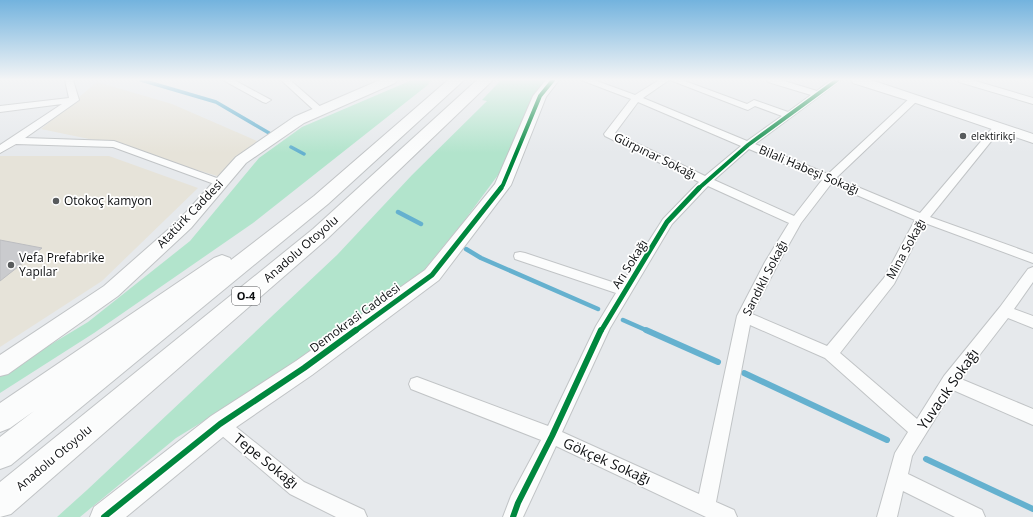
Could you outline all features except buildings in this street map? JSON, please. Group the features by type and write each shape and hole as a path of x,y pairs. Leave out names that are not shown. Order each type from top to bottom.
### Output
{"highway":[{"name":"Anadolu Otoyolu","path":"0,455 321,200 430,104"},
{"name":"Anadolu Otoyolu","path":"0,503 320,234 460,104"},
{"path":"0,419 205,274 321,200"}],"street":[{"path":"0,109 40,104"},
{"path":"0,150 68,104"},
{"path":"312,104 320,111"},
{"name":"Atatürk Caddesi","path":"0,367 111,290 185,224 241,160 299,120 336,104"},
{"name":"Demokrasi Caddesi","path":"104,517 220,424 304,368 432,275 503,185 537,104"},
{"name":"Gürpınar Sokağı","path":"631,104 609,134 706,181 796,221"},
{"name":"Bilali Habeşi Sokağı","path":"651,104 922,218 1033,259"},
{"path":"740,104 748,107 752,104"},
{"path":"757,104 788,115"},
{"name":"Arı Sokağı","path":"514,517 518,503 552,436 603,326 667,222 706,181 748,145 804,104"},
{"name":"Sandıklı Sokağı","path":"706,506 744,316 772,262 796,221 829,179 908,104"},
{"path":"933,104 1033,140"},
{"name":"Mina Sokağı","path":"830,354 889,281 922,218 998,127"},
{"path":"0,142 14,141 114,144 221,183"},
{"name":"Arı Sokağı","path":"520,256 625,291"},
{"name":"Yuvacık Sokağı","path":"887,517 904,453 919,432 950,381 1005,311 1033,272"},
{"path":"1005,311 1033,322"},
{"path":"744,316 830,354 919,432"},
{"path":"950,381 1033,417"},
{"name":"Gökçek Sokağı","path":"417,384 552,436 727,517"},
{"name":"Tepe Sokağı","path":"220,424 297,488 357,517"},
{"path":"897,478 975,517"}],"shaded area":[{"path":"71,104 172,104 257,141 220,177 113,144 41,129"},
{"path":"0,156 109,156 198,188 102,281 0,347"}],"green space":[{"path":"356,104 404,104 253,223 94,333 0,393 0,375 88,322 190,241 259,158 302,127"},
{"path":"484,104 530,104 501,171 464,221 423,271 278,376 176,438 80,517 57,517 337,255 412,175"}],"waterway":[{"path":"220,104 269,133"},
{"path":"291,147 304,154"},
{"path":"398,212 421,224"},
{"path":"466,249 481,258 598,309"},
{"path":"623,320 648,331"},
{"path":"646,330 718,362"},
{"path":"744,373 887,440"},
{"path":"926,459 1033,509"}],"cycle path":[{"path":"104,517 220,424 304,368 432,275 503,185 537,104"},
{"path":"513,517 518,503 552,436 603,326 667,222 706,181 748,145 804,104"}],"place":[{"name":"elektirikçi","path":"963,136"},
{"name":"Otokoç kamyon","path":"56,201"},
{"name":"Vefa Prefabrike Yapılar","path":"11,265"}]}
